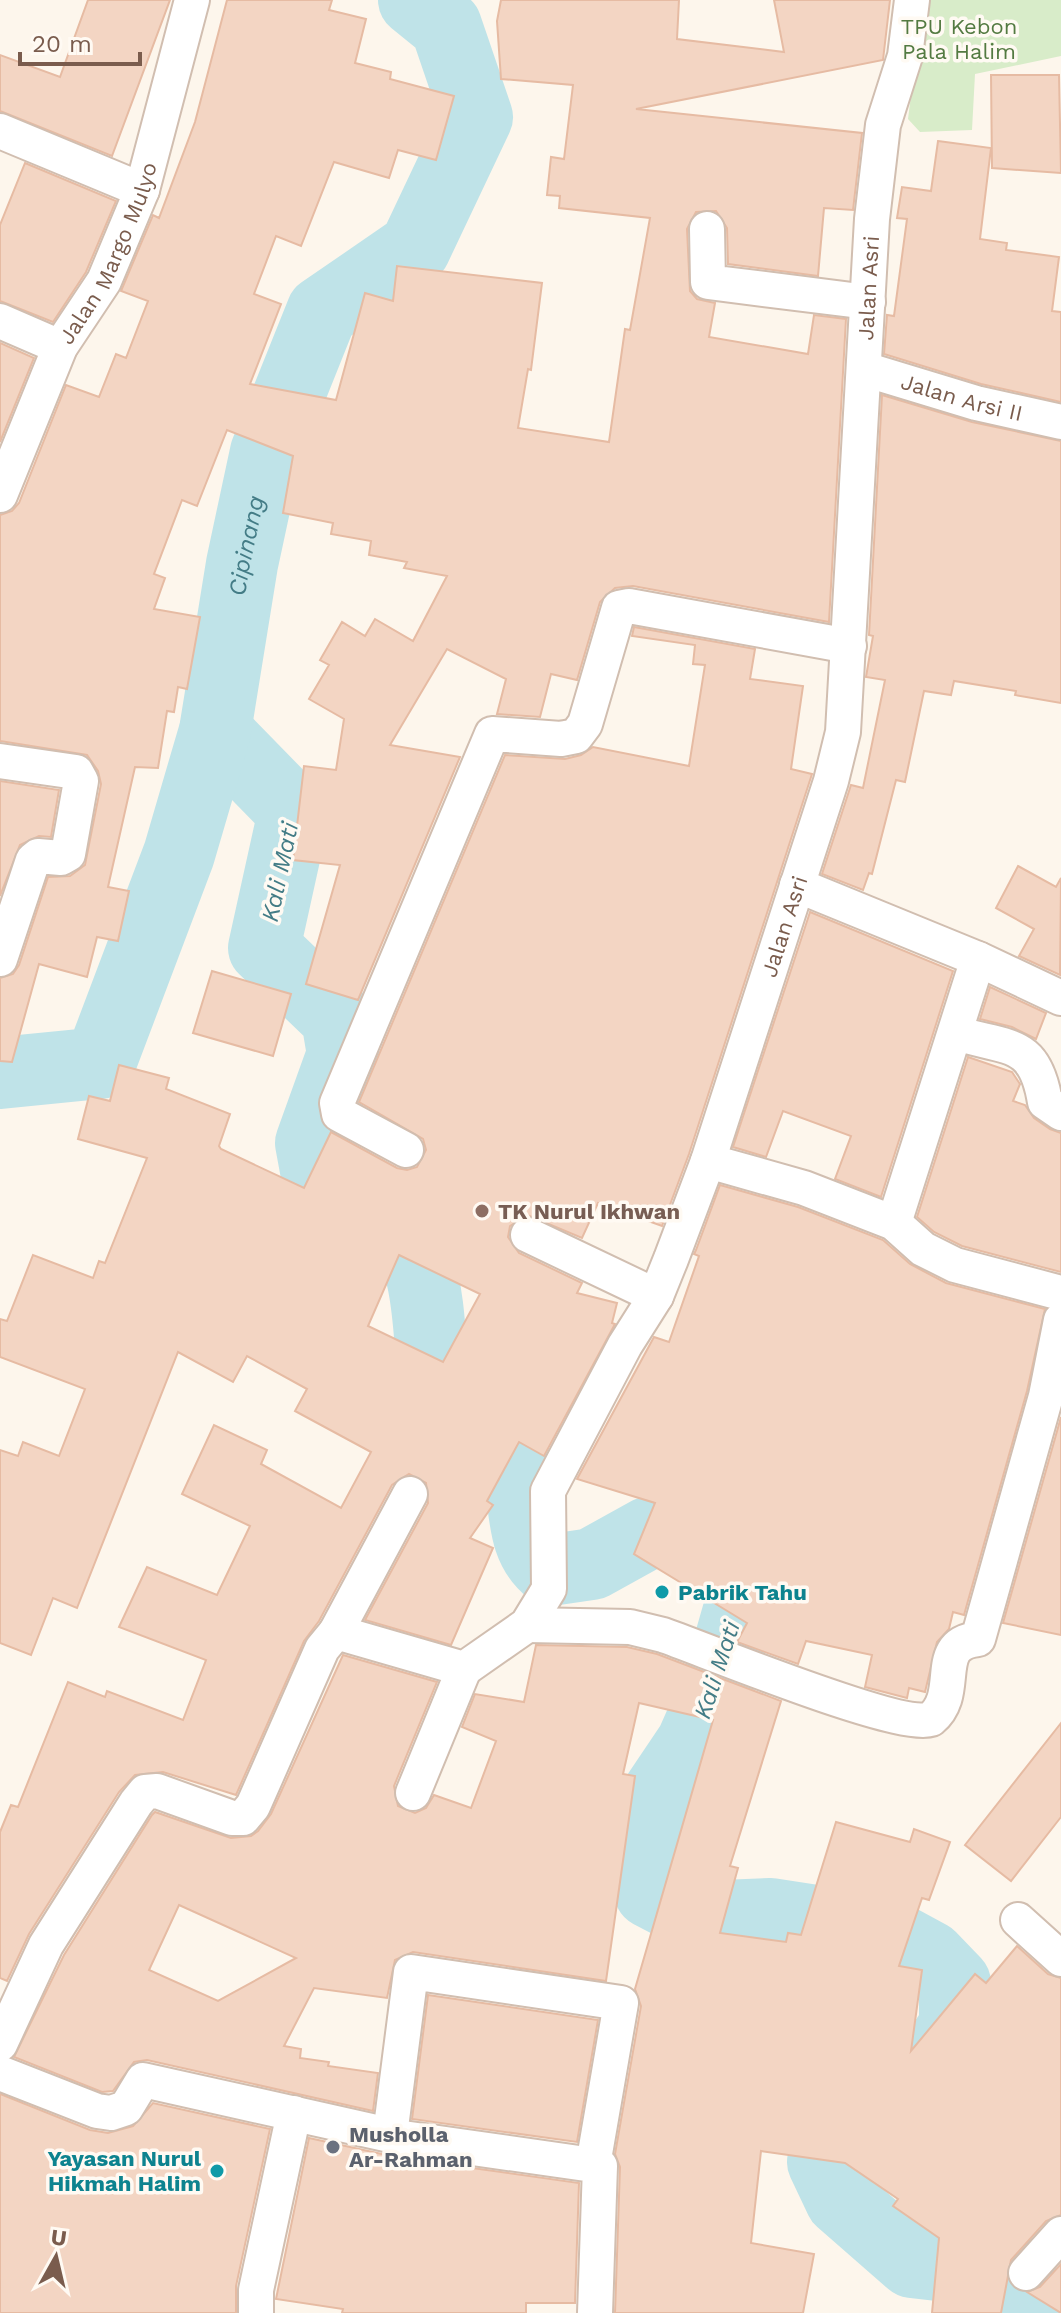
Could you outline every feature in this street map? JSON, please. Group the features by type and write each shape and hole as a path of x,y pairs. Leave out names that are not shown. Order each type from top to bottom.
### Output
{"street":[{"name":"Jalan Margo Mulyo","path":"0,495 60,347 104,281 142,190 192,0"},
{"name":"Jalan Asri","path":"464,1669 527,1625 549,1589 548,1491 625,1345 656,1296 708,1161 797,885 816,836 843,732 868,302 883,125 905,56 912,0"},
{"path":"0,131 142,190"},
{"path":"707,229 708,282 868,302"},
{"path":"0,321 60,347"},
{"name":"Jalan Arsi II","path":"864,369 976,403 1061,422"},
{"path":"406,1150 339,1114 337,1103 492,734 561,739 576,736 585,724 619,608 629,606 849,646"},
{"path":"0,761 76,772 81,781 68,854 61,858 38,856 33,860 0,959"},
{"path":"797,885 978,959 1061,998"},
{"path":"894,1223 978,959"},
{"path":"955,1033 1025,1054 1036,1065 1045,1102 1061,1113"},
{"path":"708,1161 804,1188 894,1223 936,1257 1061,1293"},
{"path":"528,1235 656,1296"},
{"path":"527,1625 630,1627 879,1711 920,1721 938,1713 946,1699 954,1649 963,1640 978,1639 1046,1396 1061,1320"},
{"path":"0,2044 46,1945 145,1792 157,1791 232,1818 243,1818 253,1806 322,1649 347,1635 410,1494"},
{"path":"347,1635 464,1669 413,1793"},
{"path":"1018,1920 1061,1959"},
{"path":"390,2135 411,1972 621,2003 593,2165"},
{"path":"0,2073 103,2112 126,2108 143,2080 390,2135 600,2166 595,2313"},
{"path":"256,2313 256,2290 294,2113"},
{"path":"1026,2273 1061,2234"}],"green space":[{"name":"TPU Kebon Pala Halim","path":"923,0 1061,0 1061,56 975,74 972,130 920,132 908,119"}],"building":[{"path":"88,0 170,0 112,156 0,111 0,55 60,77"},
{"path":"227,0 332,0 329,10 366,19 355,63 391,72 390,79 454,96 436,160 398,150 389,178 334,162 301,246 276,236 254,294 281,304 250,384 336,400 365,293 393,301 397,266 542,283 531,370 528,369 518,428 609,442 625,329 630,330 650,218 559,208 560,196 547,195 551,157 564,159 573,85 501,79 497,21 501,0 679,0 677,39 784,52 774,0 890,0 883,60 636,109 862,133 853,210 824,208 818,276 728,264 727,228 716,211 696,212 687,229 690,291 697,299 715,303 709,337 808,354 814,315 846,319 829,622 633,586 615,588 600,602 577,680 551,674 540,717 497,714 506,679 447,649 390,745 460,757 358,1000 306,984 340,865 293,860 304,766 336,770 344,719 309,699 329,665 320,660 342,622 365,636 375,619 413,641 447,576 404,568 407,562 369,555 371,541 331,534 333,523 283,513 293,456 227,430 197,506 182,500 154,574 165,578 154,609 200,617 187,689 178,687 174,712 167,711 158,768 135,767 108,887 129,891 118,941 97,937 87,977 39,964 12,1062 0,1061 0,978 13,974 19,965 48,877 70,876 85,865 101,784 98,771 87,755 0,741 0,515 12,511 19,503 66,385 99,397 116,354 126,358 148,301 121,291 153,215 159,218 195,122"},
{"path":"991,75 1059,75 1061,173 992,168"},
{"path":"938,141 991,148 980,239 1007,243 1006,250 1059,257 1052,311 1061,312 1061,402 981,384 884,354 887,315 894,316 907,219 897,218 902,187 931,191"},
{"path":"25,163 116,201 86,272 53,322 0,301 0,225"},
{"path":"0,343 34,358 0,442"},
{"path":"882,395 972,422 1061,441 1061,703 1015,695 1016,691 954,681 951,695 924,691 905,782 896,780 872,874 869,873 863,890 822,874 851,785 863,788 885,680 866,677 873,636 869,635"},
{"path":"634,627 755,649 750,679 803,686 791,769 812,774 689,1154 662,1226 598,1203 582,1238 527,1215 510,1226 508,1237 519,1253 582,1283 577,1293 617,1303 612,1323 615,1324 544,1456 519,1442 487,1501 493,1505 470,1538 493,1548 451,1645 365,1620 428,1503 426,1483 409,1474 392,1485 319,1621 304,1641 236,1795 163,1772 135,1775 119,1792 29,1934 7,1981 0,1978 0,1832 11,1805 18,1807 68,1682 105,1697 107,1691 183,1720 206,1660 119,1627 147,1567 217,1595 250,1526 182,1494 214,1425 267,1450 261,1464 341,1508 371,1452 295,1411 307,1389 247,1356 233,1382 178,1352 77,1608 53,1598 31,1655 0,1643 0,1450 18,1456 23,1442 59,1456 85,1389 0,1357 0,1319 7,1321 33,1255 93,1278 99,1261 105,1263 147,1158 78,1139 89,1096 110,1101 119,1065 169,1078 166,1089 230,1114 219,1146 221,1149 304,1188 331,1132 397,1168 407,1170 417,1167 426,1150 423,1139 359,1102 505,755 565,759 581,755 593,747 689,766 705,665 693,664 695,645 632,636","holes":["399,1255 480,1294 443,1362 368,1326"]},
{"path":"0,781 59,790 51,837 39,836 20,845 0,896"},
{"path":"1018,866 1056,887 1061,878 1060,975 1019,956 1034,929 996,908"},
{"path":"810,912 953,971 881,1197 835,1179 851,1136 783,1111 766,1157 733,1147"},
{"path":"212,971 291,994 273,1056 193,1033"},
{"path":"990,987 1046,1013 1036,1039 1012,1027 980,1019"},
{"path":"968,1057 1012,1072 1020,1084 1013,1101 1025,1105 1034,1118 1061,1133 1061,1272 962,1246 934,1232 917,1217"},
{"path":"720,1185 798,1207 883,1240 910,1264 946,1283 1045,1309 1027,1391 964,1615 953,1612 949,1629 937,1642 925,1692 909,1688 907,1698 865,1687 872,1655 806,1641 798,1664 737,1642 747,1623 634,1554 655,1503 577,1479 654,1337 669,1342 699,1256 694,1254"},
{"path":"1061,1417 1061,1635 1003,1623"},
{"path":"536,1645 627,1647 657,1654 781,1701 730,1866 738,1868 720,1933 786,1942 788,1933 801,1935 836,1822 910,1842 914,1829 950,1842 929,1900 922,1898 899,1966 922,1970 911,2051 975,1974 986,1983 1017,1946 1048,1974 1061,1978 1061,2215 1046,2221 1011,2260 1001,2313 932,2313 939,2238 893,2206 898,2199 845,2163 761,2151 751,2243 814,2254 803,2313 615,2313 620,2167 615,2154 641,2006 635,1989 713,1720 639,1703 623,1774 635,1776 606,1981 413,1952 395,1960 387,1998 314,1988 284,2046 301,2049 300,2058 329,2062 328,2066 378,2073 373,2111 147,2060 134,2062 113,2091 102,2092 14,2057 64,1955 152,1815 155,1812 231,1838 251,1836 258,1831 271,1814 343,1655 437,1682 394,1786 398,1806 415,1813 426,1808 434,1795 471,1808 496,1741 462,1727 475,1694 524,1702","holes":["179,1905 296,1958 218,2001 149,1970"]},
{"path":"1061,1723 1061,1817 1011,1881 965,1845"},
{"path":"428,1995 598,2020 577,2142 412,2119"},
{"path":"0,2094 90,2130 108,2133 133,2126 153,2103 270,2129 236,2286 236,2313 0,2313"},
{"path":"309,2138 400,2158 579,2183 575,2303 526,2303 526,2313 342,2313 343,2309 276,2299"},
{"path":"1061,2264 1061,2313 1027,2292 1040,2287"}],"waterway":[{"name":"Cipinang","path":"0,1073 100,1063 179,854 215,731 242,564 266,452 322,312 415,248 477,117 446,26 414,0"},
{"name":"Kali Mati","path":"215,731 294,812 264,948 337,1018 343,1054 311,1143 318,1181 385,1215 402,1232 421,1273 436,1391 464,1417 498,1438 509,1449 520,1480 527,1529 539,1558 551,1570 592,1564 648,1533 688,1518 719,1530 747,1572 718,1684 692,1743 657,1795 642,1835 636,1865 650,1892 698,1917 771,1914 862,1928 895,1938 930,1957 955,1983 955,2026 931,2062 900,2082 861,2089 834,2117 823,2162 841,2200 912,2262 973,2269 1005,2265 1021,2274 1030,2313"}],"place":[{"name":"TK Nurul Ikhwan","path":"482,1211"},
{"name":"Pabrik Tahu","path":"662,1592"},
{"name":"Musholla Ar-Rahman","path":"333,2147"},
{"name":"Yayasan Nurul Hikmah Halim","path":"217,2171"}]}
